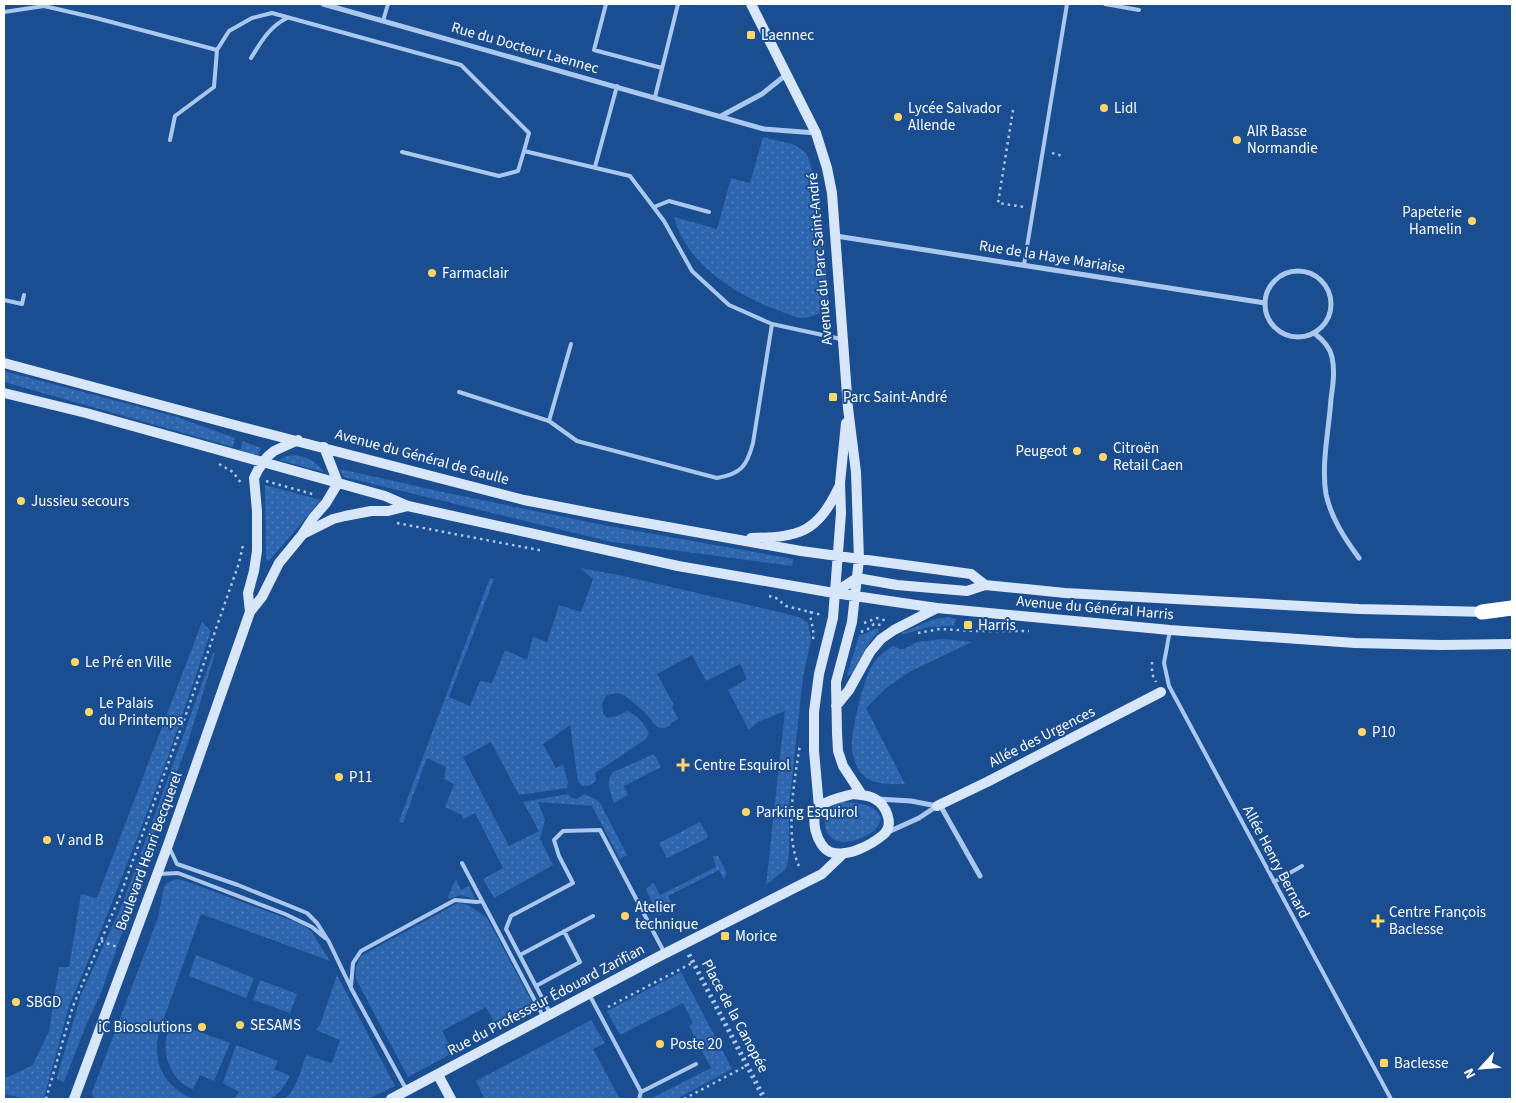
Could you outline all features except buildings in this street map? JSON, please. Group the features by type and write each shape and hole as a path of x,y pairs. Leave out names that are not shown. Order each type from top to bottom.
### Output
{"highway":[{"path":"1482,612 1512,608"}],"main road":[{"name":"Avenue du Parc Saint-André","path":"751,4 816,133 827,168 835,236 848,408"},
{"name":"Avenue du Général de Gaulle","path":"4,363 524,500 801,551 838,556"},
{"path":"4,393 86,413 385,496 408,506 678,566 834,593 857,578"},
{"path":"819,807 814,751 814,712 819,674 833,618 841,514 840,484 848,408"},
{"path":"848,408 856,472 859,559 852,622 836,682 836,706 838,751 843,766 862,795"},
{"path":"250,612 248,593 257,551 257,511 254,478 263,462 274,451 298,440"},
{"path":"324,447 338,483"},
{"path":"250,612 262,597 279,563 326,503 338,483"},
{"path":"733,538 782,536 805,529 821,517 831,503 840,484"},
{"path":"302,535 333,519 371,511 388,511 408,506"},
{"name":"Avenue du Général Harris","path":"838,556 971,574 986,585"},
{"name":"Avenue du Général Harris","path":"857,578 897,585 967,591 986,585 1065,593 1359,609 1512,612"},
{"name":"Avenue du Général Harris","path":"834,593 937,608 1170,630 1355,642 1441,645 1512,644"},
{"path":"836,706 848,690 870,652 881,639 894,630 937,608"},
{"name":"Boulevard Henri Becquerel","path":"74,1099 168,844 250,612"},
{"name":"Allée des Urgences","path":"938,806 1161,692"},
{"path":"853,794 862,795 875,799 883,806 887,814 888,825 886,833 868,844 844,853 829,852 823,846 814,825 816,811 831,800 853,794"},
{"name":"Rue du Professeur Édouard Zarifian","path":"391,1099 682,945 822,874 844,853"},
{"path":"438,1075 451,1099"}],"street":[{"name":"Rue du Docteur Laennec","path":"323,4 764,129 816,133"},
{"path":"721,116 762,94 787,74"},
{"name":"Rue de la Haye Mariaise","path":"835,236 1265,303"},
{"path":"1294,271 1305,272 1316,276 1324,284 1329,294 1331,305 1329,316 1323,326 1314,333 1305,337 1285,335 1270,322 1266,313 1265,303 1268,292 1274,282 1283,275 1294,271"},
{"path":"1314,333 1324,340 1332,355 1334,375 1325,466 1326,492 1335,520 1347,542 1359,558"},
{"path":"875,799 911,801 938,806 980,876"},
{"path":"886,833 919,818 938,806"}],"lane":[{"path":"383,21 388,4"},
{"path":"606,4 594,50 662,68"},
{"path":"655,97 678,4"},
{"path":"1024,265 1067,4"},
{"path":"1105,4 1139,10"},
{"path":"4,12 44,6 217,50"},
{"path":"170,140 174,116 214,87 217,50 230,31 252,18 272,14 461,65 529,133 518,171 500,176 402,152"},
{"path":"251,58 268,32 287,18"},
{"path":"595,167 617,86"},
{"path":"524,151 630,176 664,221 692,271 729,305 772,324 843,340"},
{"path":"654,207 669,201 709,212"},
{"path":"4,300 22,304 24,295"},
{"path":"458,392 549,421 577,441 717,478 731,476 742,469 749,457 753,443 772,324"},
{"path":"549,421 571,344"},
{"name":"Allée Henry Bernard","path":"1170,630 1164,663 1169,686 1391,1099"},
{"path":"548,1016 536,986 506,929 510,916 573,883 559,856 554,840 563,831 600,830 665,954"},
{"path":"168,844 177,864 238,885 307,913 317,923 329,942 351,988 407,1091"},
{"path":"462,863 548,1016"},
{"path":"1274,882 1302,866"},
{"path":"157,874 178,874 285,914 312,927 329,942"},
{"path":"351,988 353,963 361,951 455,900 482,901"},
{"path":"520,955 593,916"},
{"path":"536,986 580,962 564,932"},
{"path":"589,994 641,1092 639,1099"},
{"path":"641,1092 696,1064"}],"path":[{"path":"1012,110 998,204 1024,207"},
{"path":"218,464 233,472 244,490"},
{"path":"265,481 320,496"},
{"path":"46,1099 73,1006 120,896 184,720 239,563 244,543"},
{"path":"786,606 811,611"},
{"path":"861,624 877,618 891,624"},
{"path":"917,633 940,629 1031,631"},
{"path":"101,941 118,947"},
{"name":"Place de la Canopée","path":"682,945 765,1099"},
{"name":"Place de la Canopée","path":"682,945 765,1099"},
{"path":"608,1007 692,964"},
{"path":"684,1099 746,1066"}],"shaded area":[{"path":"763,137 795,145 806,153 811,165 822,215 828,301 824,312 810,317 796,317 764,305 747,297 715,276 690,249 680,234 674,217 717,229 731,178 750,183"},
{"path":"4,371 177,417 235,438 233,447 4,382"},
{"path":"243,441 261,448 258,455 240,450"},
{"path":"296,455 312,461 324,472 279,460 286,456"},
{"path":"340,469 603,525 793,559 792,566 612,542 344,477"},
{"path":"265,485 321,500 270,560 266,561"},
{"path":"580,568 619,575 784,613 801,618 808,623 811,639 803,677 789,806 789,855 786,869 766,885 785,711 758,722 749,730 728,690 747,679 740,664 706,681 692,655 657,674 674,705 672,706 678,719 671,723 671,725 659,728 644,711 623,695 617,693 607,695 602,703 603,713 607,718 627,711 640,720 649,733 646,739 595,773 596,780 590,785 582,786 578,782 570,725 543,744 556,768 563,764 568,782 567,788 519,795 491,742 463,757 509,846 539,831 523,802 568,794 572,798 577,799 584,794 599,801 627,855 620,859 592,806 538,802 545,820 540,839 553,865 494,898 483,879 503,868 475,813 463,819 462,815 445,807 454,784 444,779 446,767 427,758 403,823 399,821 490,578 494,579 449,697 470,706 480,681 492,683 505,650 527,660 533,637 547,642 559,605 581,612 593,579"},
{"path":"950,617 956,619 954,626 928,627 905,634 901,633 934,619"},
{"path":"202,622 211,631 163,771 108,913 69,1006 44,1098 29,1099 4,1094 4,1079 33,1065 49,1031 59,967 69,967 81,894 97,898"},
{"path":"876,628 879,629 879,632 867,646 851,675 848,676 859,635"},
{"path":"943,639 972,642 909,672 886,688 866,708 905,784 882,784 872,781 862,774 857,767 852,745 857,713 870,670 879,656 893,646 904,649 917,642"},
{"path":"213,653 215,654 187,745 139,874 128,916 101,993 86,1025 64,1082 57,1079 57,1077 81,995 121,907"},
{"path":"654,754 661,767 624,786 628,795 614,803 609,783 613,772"},
{"path":"840,802 869,806 881,818 879,824 864,837 850,841 839,841 831,837 826,831 827,815"},
{"path":"700,822 708,836 706,839 667,858 659,843"},
{"path":"713,856 718,856 727,873 724,880 719,870 668,896 673,907 659,916 646,890 651,884 654,883 660,895 716,867"},
{"path":"176,879 301,924 311,931 330,961 201,914 158,1035 157,1046 159,1065 162,1072 173,1086 190,1099 94,1099 92,1092 158,918 164,887 167,883"},
{"path":"456,879 461,890 469,886 475,899 461,895 449,899 448,896"},
{"path":"458,903 470,906 487,918 535,1008 499,1026 495,1024 486,1007 442,1031 451,1048 449,1055 408,1077 357,981 357,965 361,956"},
{"path":"196,955 254,978 246,998 189,976"},
{"path":"681,972 732,1069 676,1099 650,1099 711,1068 689,1026 693,1023 683,1003 620,1035 607,1011"},
{"path":"337,975 395,1086 368,1099 285,1099 296,1084 306,1055 332,1063 340,1040 316,1030 320,1025"},
{"path":"260,980 297,994 290,1013 253,1000"},
{"path":"591,1020 605,1043 593,1049 620,1099 485,1099 476,1081"},
{"path":"175,1023 230,1043 214,1081 200,1075 193,1089 179,1080 174,1073 167,1057 166,1040 168,1032 172,1032"},
{"path":"236,1045 278,1061 274,1069 290,1076 282,1089 273,1097 270,1099 235,1099 239,1092 223,1083"}],"place":[{"name":"Laennec","path":"751,35"},
{"name":"Lidl","path":"1104,108"},
{"name":"Lycée Salvador Allende","path":"898,117"},
{"name":"AIR Basse Normandie","path":"1237,140"},
{"name":"Papeterie Hamelin","path":"1472,221"},
{"name":"Farmaclair","path":"432,273"},
{"name":"Parc Saint-André","path":"833,397"},
{"name":"Peugeot","path":"1077,451"},
{"name":"Citroën Retail Caen","path":"1103,457"},
{"name":"Jussieu secours","path":"21,501"},
{"name":"Harris","path":"968,625"},
{"name":"Le Pré en Ville","path":"75,662"},
{"name":"Le Palais du Printemps","path":"89,712"},
{"name":"P10","path":"1362,732"},
{"name":"Centre Esquirol","path":"683,765"},
{"name":"P11","path":"339,777"},
{"name":"Parking Esquirol","path":"746,812"},
{"name":"V and B","path":"47,840"},
{"name":"Atelier technique","path":"625,916"},
{"name":"Centre François Baclesse","path":"1378,921"},
{"name":"Morice","path":"725,936"},
{"name":"SBGD","path":"16,1002"},
{"name":"SESAMS","path":"240,1025"},
{"name":"iC Biosolutions","path":"202,1027"},
{"name":"Poste 20","path":"660,1044"},
{"name":"Baclesse","path":"1384,1063"}]}
